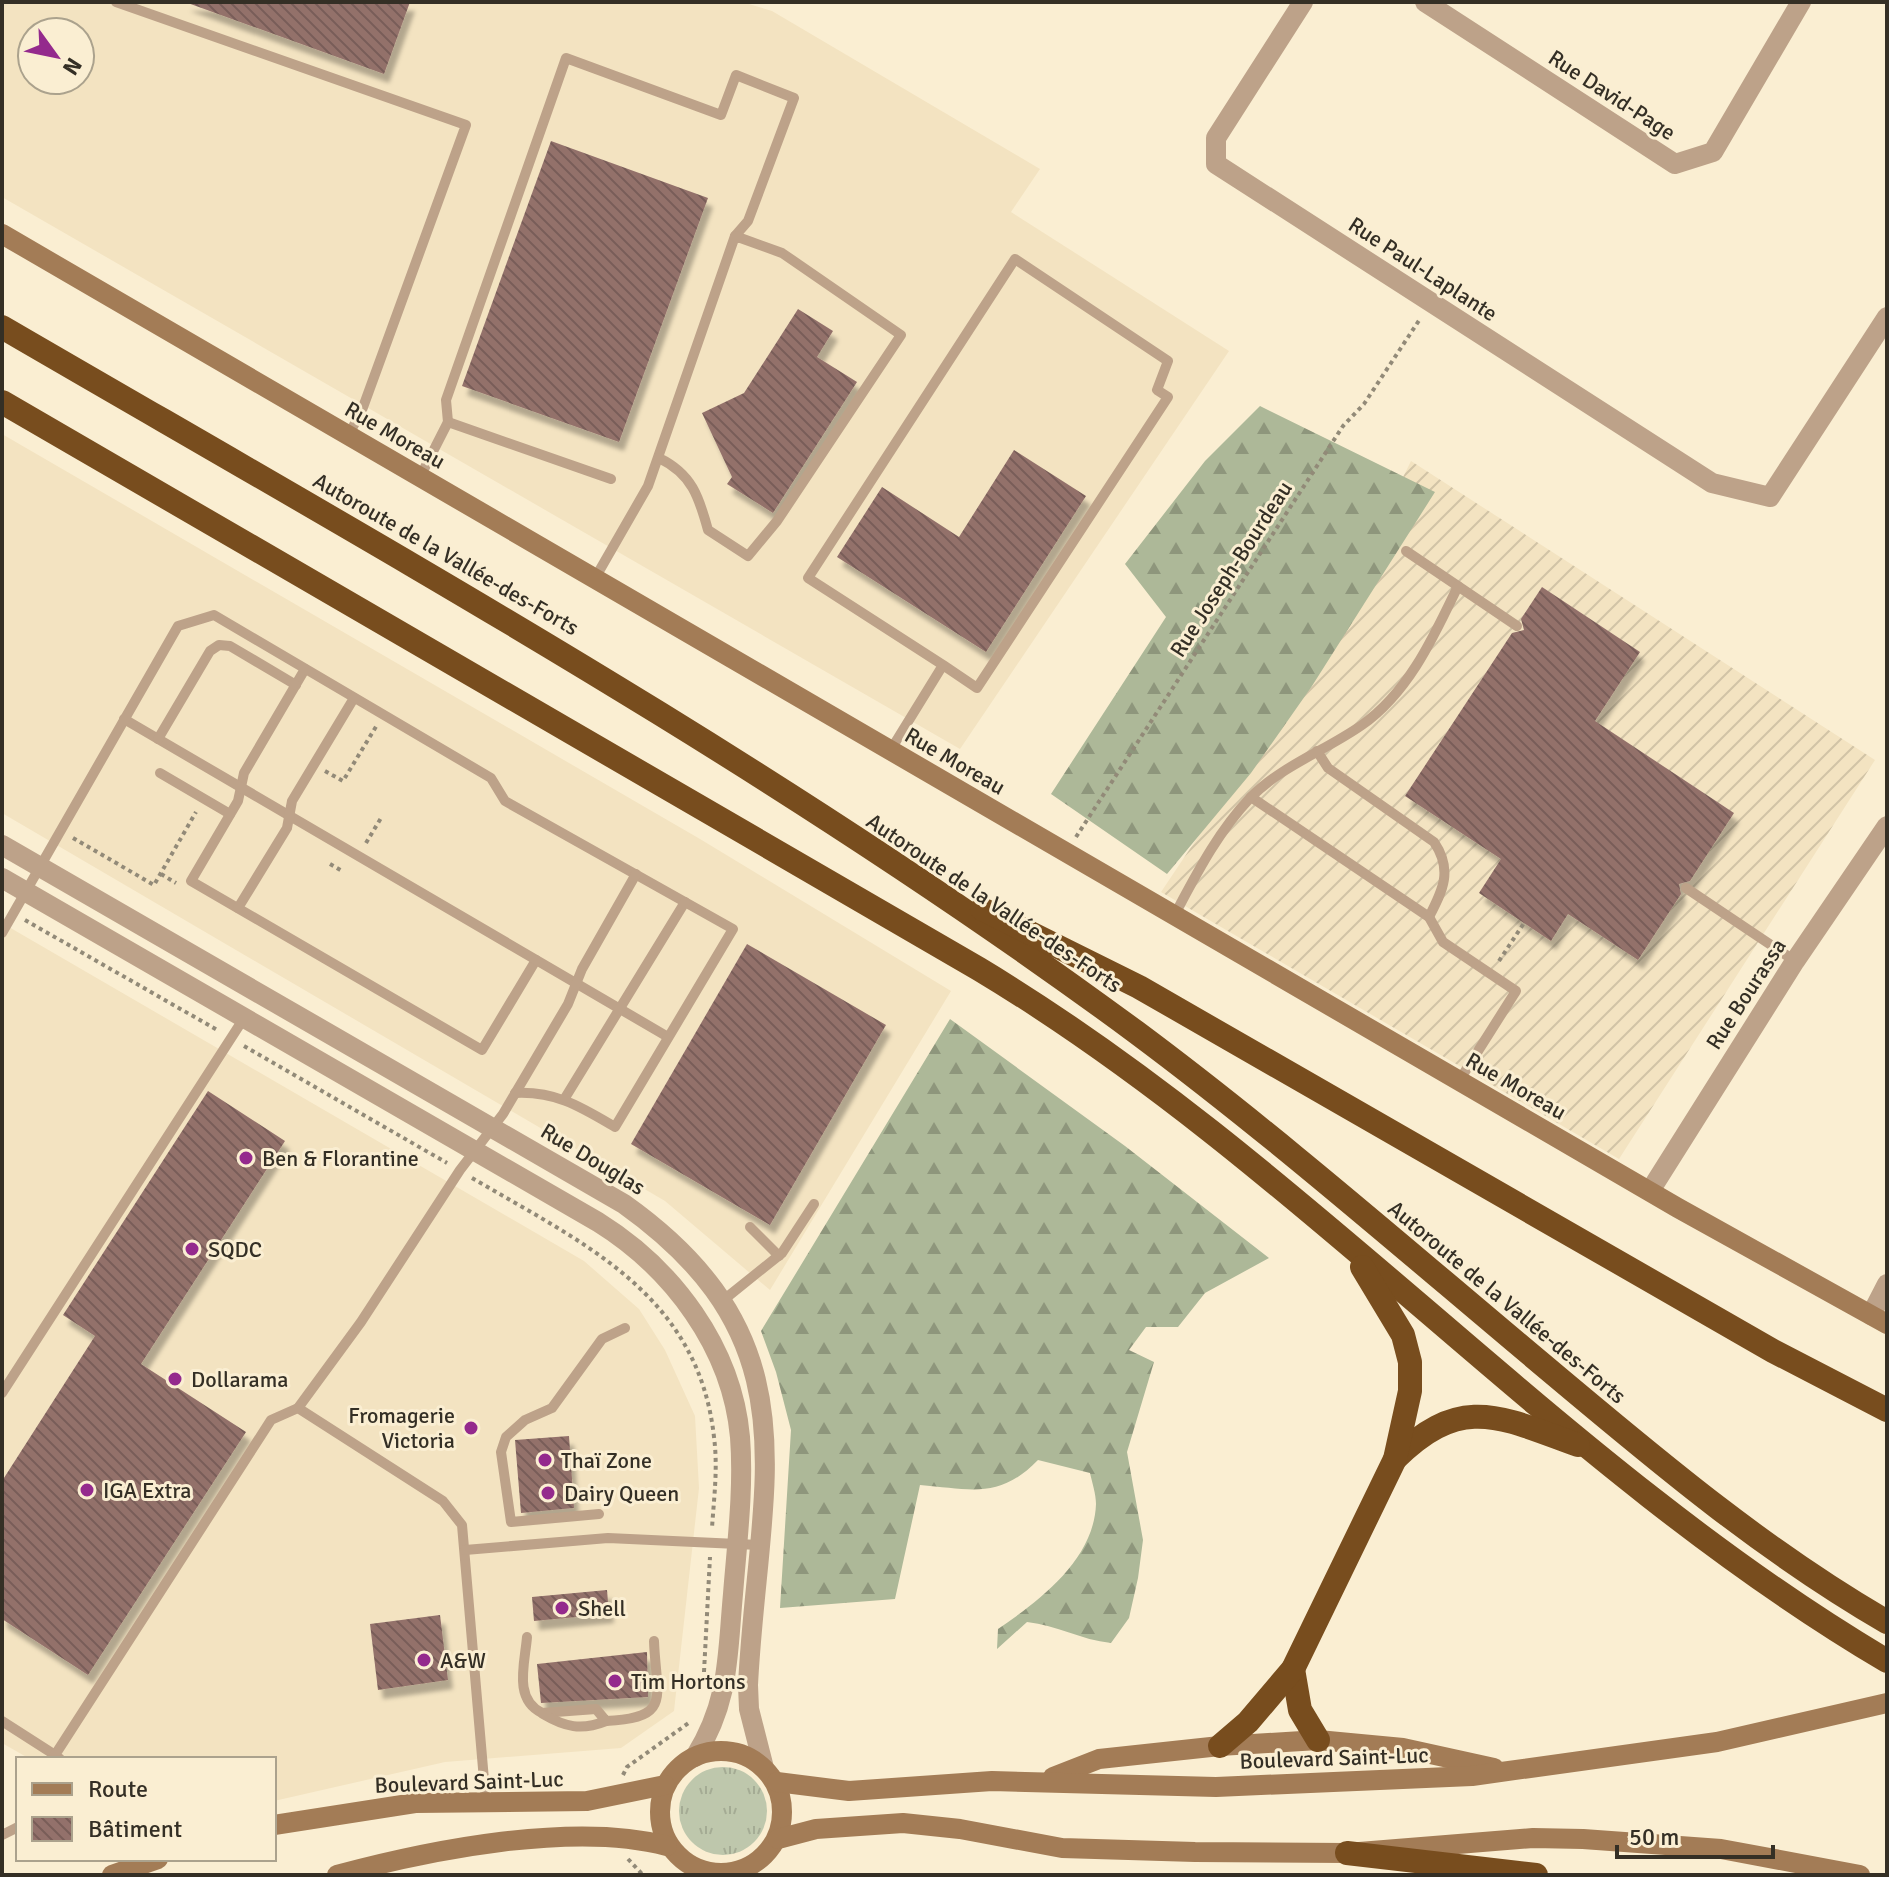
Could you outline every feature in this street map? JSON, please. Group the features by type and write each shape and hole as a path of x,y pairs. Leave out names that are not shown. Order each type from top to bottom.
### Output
{"highway":[{"name":"Autoroute de la Vallée-des-Forts","path":"2,327 577,660 901,869 1103,1009 1208,1088 1702,1498 1824,1584 1887,1622"},
{"path":"2,402 1004,984 1079,1032 1186,1112 1595,1451 1724,1553 1826,1624 1887,1661"},
{"path":"901,869 1139,987 1773,1351 1887,1410"},
{"path":"1220,1746 1248,1722 1293,1669 1395,1459 1410,1391 1407,1347 1389,1309 1346,1243"},
{"path":"1395,1459 1430,1429 1470,1416 1500,1418 1595,1451"},
{"path":"1293,1669 1300,1710 1318,1740"},
{"path":"1347,1853 1536,1875"}],"street":[{"name":"Rue Paul-Laplante","path":"1303,2 1216,138 1216,164 1712,483 1770,497 1887,317"},
{"name":"Rue David-Page","path":"1425,2 1675,164 1713,152 1801,2"},
{"name":"Rue Moreau","path":"2,234 1459,1081 1879,1320"},
{"name":"Rue Bourassa","path":"1650,1191 1795,961 1887,826"},
{"name":"Rue Douglas","path":"2,845 493,1127 643,1217 689,1259 721,1302 752,1363 762,1398 767,1443 748,1685 749,1709 771,1775"},
{"path":"2,878 634,1245 685,1300 706,1332 724,1374 739,1433 736,1542 721,1704 712,1730 695,1757"},
{"path":"1879,1320 1887,1284"},
{"name":"Boulevard Saint-Luc","path":"771,1775 849,1791 1045,1780 1216,1787 1394,1781 1509,1772 1717,1742 1887,1703"},
{"path":"1045,1780 1099,1759 1220,1746 1318,1740 1403,1748 1509,1772"},
{"path":"337,1875 414,1854 620,1835 667,1846 707,1872 730,1872 763,1866 778,1839 785,1812 771,1775 730,1753 695,1757 677,1768 665,1785 658,1811 667,1846"},
{"name":"Boulevard Saint-Luc","path":"276,1825 415,1803 587,1801 665,1785"},
{"path":"778,1839 826,1828 903,1823 960,1829 1062,1848 1347,1853 1533,1838 1583,1839 1721,1849 1860,1875"},
{"path":"124,1867 150,1861"}],"lane":[{"path":"116,2 466,125 362,410 348,436"},
{"path":"419,477 448,422 446,400 566,58 721,115 736,75 794,98 748,221 735,236 659,458 638,506 594,580"},
{"path":"659,458 677,468 694,486 708,530 748,556 777,521 901,335 782,253 735,236"},
{"path":"1015,259 1168,361 1157,390 1168,397 977,688 943,665 808,578 1015,259"},
{"path":"448,422 611,479"},
{"path":"1406,551 1517,626"},
{"path":"1174,916 1220,833 1251,797 1317,751 1362,725 1394,696 1435,634 1458,586"},
{"path":"2,933 178,626 214,615 491,778 505,801 733,929 615,1127 565,1098 547,1093 515,1093"},
{"path":"158,739 210,651 219,645 230,646 296,685"},
{"path":"890,751 943,665"},
{"path":"305,669 244,773 243,787 230,814 191,881 482,1050 536,960"},
{"path":"238,908 287,828 292,801 354,698"},
{"path":"124,719 668,1037"},
{"path":"1317,751 1328,768 1434,842 1442,853 1444,888 1429,917"},
{"path":"160,773 230,814"},
{"path":"1251,797 1429,917 1443,942 1516,991 1459,1081"},
{"path":"56,1757 271,1420 298,1408 361,1322 493,1127 515,1093 636,874"},
{"path":"1686,888 1795,961"},
{"path":"565,1098 685,902"},
{"path":"2,1393 244,1018"},
{"path":"721,1302 779,1256 814,1204"},
{"path":"750,1227 779,1256"},
{"path":"599,1514 511,1522 501,1452 513,1428 552,1408 602,1339 625,1328"},
{"path":"298,1408 443,1501 462,1525 486,1803"},
{"path":"465,1550 608,1538 759,1545"},
{"path":"527,1637 525,1698 565,1727 639,1720 651,1713 656,1703 654,1641"},
{"path":"542,1713 596,1709 606,1721"},
{"path":"2,1721 54,1757"}],"path":[{"name":"Rue Joseph-Bourdeau","path":"1071,844 1343,426 1364,404 1421,316"},
{"path":"317,783 324,771 343,781 376,726"},
{"path":"73,838 154,885 199,808 207,813"},
{"path":"366,843 381,818"},
{"path":"330,864 342,871"},
{"path":"1507,950 1524,923"},
{"path":"43,930 215,1029"},
{"path":"265,1059 444,1161"},
{"path":"704,1675 703,1638 709,1559"},
{"path":"621,1781 627,1767 694,1716"},
{"path":"628,1854 631,1864 643,1875"}],"shaded area":[{"path":"2,2 742,2 772,11 1040,169 1011,212 1229,351 960,749 2,197"},
{"path":"2,434 700,839 951,991 770,1290 665,1201 2,813"},
{"path":"1411,461 1875,760 1619,1159 1161,892 1350,610 1355,574"},
{"path":"2,923 584,1261 639,1309 665,1350 695,1416 699,1488 674,1711 621,1748 445,1762 276,1801 276,1757 26,1757 2,1743"}],"green space":[{"path":"1260,406 1435,492 1312,686 1251,773 1167,874 1051,794 1166,617 1125,564 1205,461"},
{"path":"950,1019 1125,1146 1269,1258 1205,1293 1178,1327 1146,1327 1129,1350 1154,1362 1127,1452 1143,1540 1138,1578 1129,1618 1111,1643 1027,1622 997,1649 998,1629 1062,1577 1086,1543 1093,1524 1096,1500 1090,1473 1038,1460 1024,1473 997,1487 969,1489 920,1485 895,1599 780,1608 791,1430 776,1372 761,1331"},
{"path":"723,1767 740,1771 754,1780 763,1794 767,1811 763,1828 754,1842 740,1851 723,1855 706,1851 692,1842 683,1828 679,1811 683,1794 692,1780 706,1771"}],"building":[{"path":"185,2 410,2 384,74"},
{"path":"551,141 708,198 619,442 462,386"},
{"path":"798,309 833,331 817,357 857,382 773,513 727,484 732,477 702,413 744,393"},
{"path":"1014,450 1086,496 986,652 837,557 882,487 959,537"},
{"path":"1542,587 1640,652 1595,721 1734,813 1690,881 1679,884 1681,894 1638,960 1568,914 1551,941 1479,893 1501,859 1405,796 1512,633 1524,630 1521,619"},
{"path":"747,944 886,1025 770,1225 631,1144"},
{"path":"208,1091 285,1141 141,1364 246,1432 88,1675 2,1619 2,1481 95,1336 63,1315"},
{"path":"569,1436 574,1508 521,1513 515,1440"},
{"path":"607,1590 609,1614 534,1621 532,1597"},
{"path":"440,1615 448,1680 378,1690 370,1624"},
{"path":"647,1652 648,1697 541,1703 537,1664"}],"place":[{"name":"Ben & Florantine","path":"246,1158"},
{"name":"SQDC","path":"192,1249"},
{"name":"Dollarama","path":"175,1379"},
{"name":"Fromagerie Victoria","path":"471,1428"},
{"name":"Thaï Zone","path":"545,1460"},
{"name":"IGA Extra","path":"87,1490"},
{"name":"Dairy Queen","path":"548,1493"},
{"name":"Shell","path":"562,1608"},
{"name":"A&W","path":"424,1660"},
{"name":"Tim Hortons","path":"615,1681"}]}
